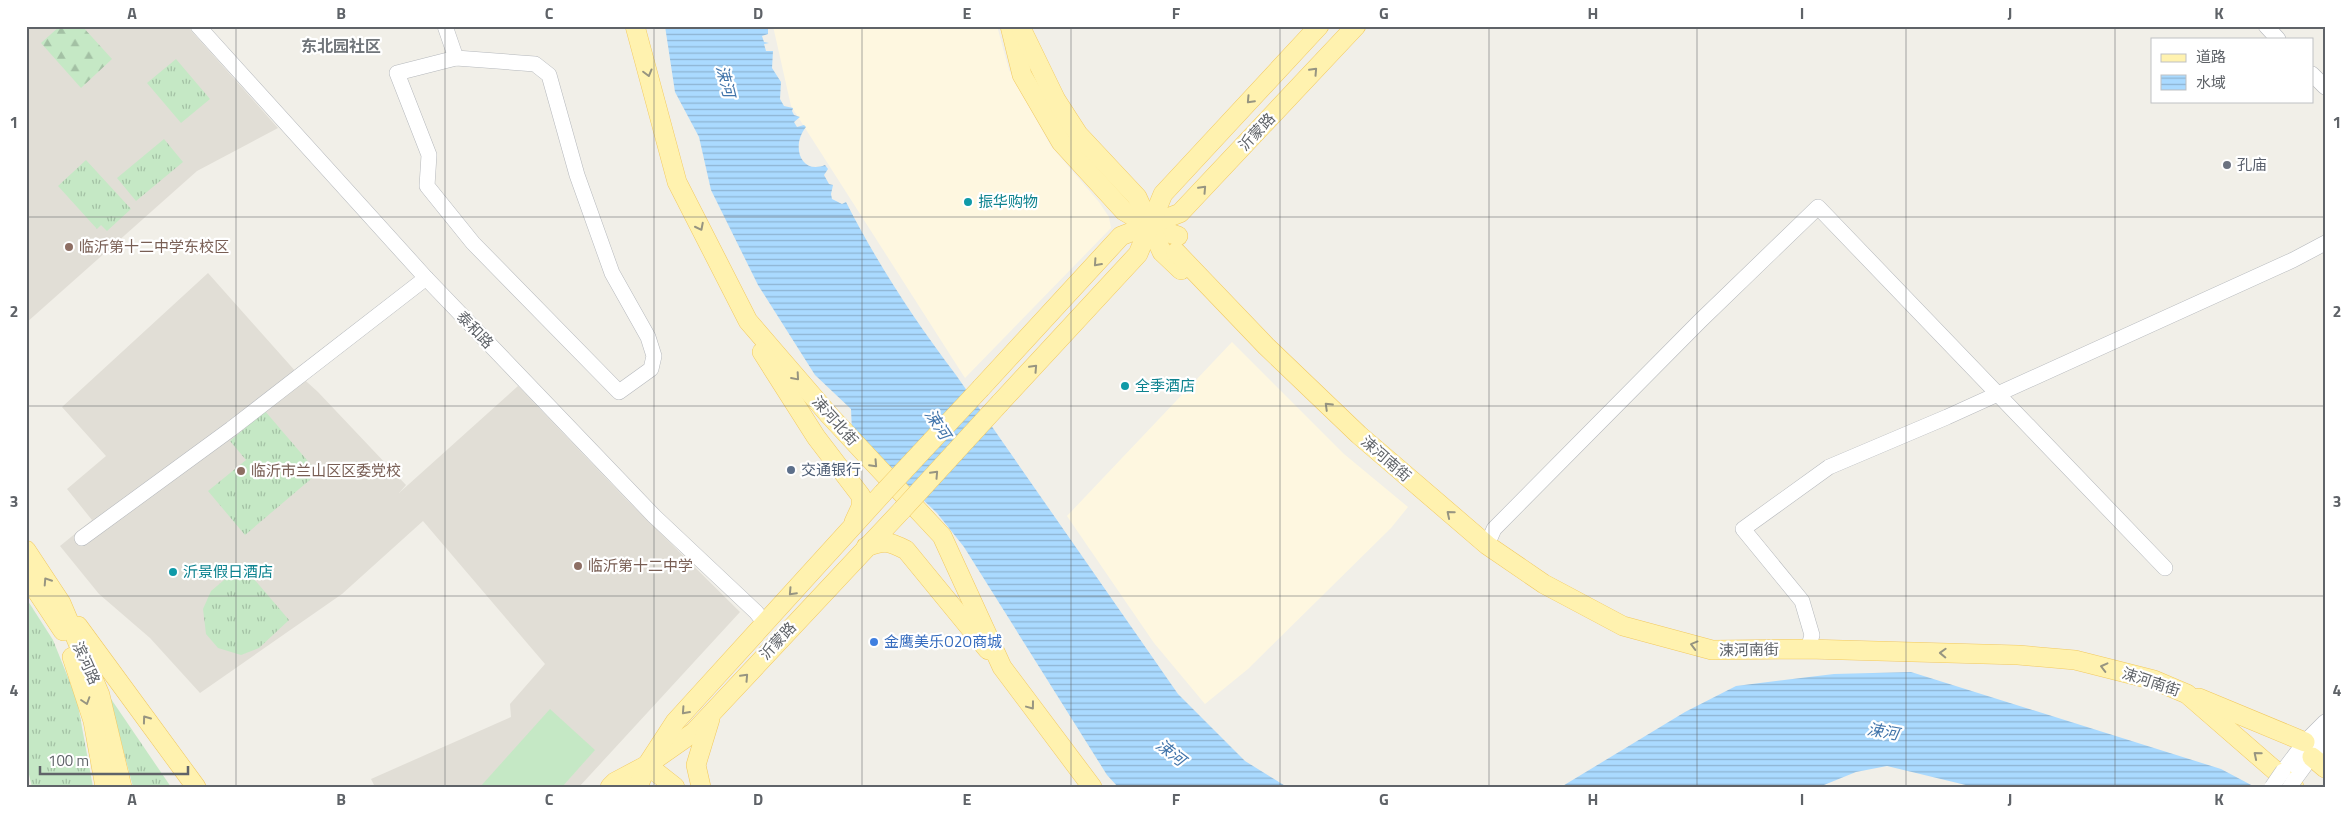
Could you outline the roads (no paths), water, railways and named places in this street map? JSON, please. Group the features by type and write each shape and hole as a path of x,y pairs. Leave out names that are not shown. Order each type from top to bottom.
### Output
{"main road":[{"name":"涑河北街","path":"636,26 677,182 748,321 829,415 942,536 1002,667 1092,787"},
{"path":"1010,26 1022,75 1061,142 1127,202"},
{"path":"1015,26 1027,63 1050,108 1076,145 1149,226 1177,244 1278,344 1293,372"},
{"path":"1020,26 1056,100 1127,202 1121,236"},
{"name":"沂蒙路","path":"610,787 615,782 647,765 694,732 902,510 1138,254 1163,194 1319,26"},
{"name":"沂蒙路","path":"638,787 647,765 675,722 764,622 1121,236 1180,213 1356,26"},
{"path":"1127,202 1163,194"},
{"path":"1177,244 1180,213"},
{"path":"1149,226 1162,252 1265,359 1293,372"},
{"name":"涑河南街","path":"1177,244 1266,346 1359,435 1487,545 1544,584 1623,626 1712,650 1808,649 2018,655 2075,660 2154,680 2188,694 2233,735 2291,781"},
{"path":"748,321 755,342 816,437 861,496 861,506 852,527"},
{"path":"829,415 811,411 808,417 860,486 866,491 883,493"},
{"path":"902,510 896,534 956,606 968,607 972,598"},
{"path":"865,548 882,541 890,542 906,550 1002,667"},
{"name":"滨河路","path":"26,550 61,603 100,695 122,787"},
{"name":"滨河路","path":"26,575 63,629 93,721 105,787"},
{"path":"61,603 196,787"},
{"path":"2154,680 2315,751"},
{"path":"701,787 696,765 712,713"},
{"path":"2233,735 2234,725 2240,720 2315,751"},
{"path":"647,765 662,787"},
{"path":"647,765 675,787"}],"street":[{"name":"泰和路","path":"198,26 426,278 654,516 756,612 764,622"},
{"path":"445,26 456,58"},
{"path":"2266,26 2277,38"},
{"path":"456,58 535,64 549,75 576,175 612,272 648,337 654,356 651,369 619,392 473,243 427,186 429,155 397,73 456,58"},
{"path":"2314,76 2325,87"},
{"path":"1487,545 1494,529 1700,321 1818,207 2165,568"},
{"path":"1808,649 1812,635 1802,601 1743,529 1829,467 1998,394 2284,264 2325,243"},
{"path":"82,538 231,429 426,278"},
{"path":"2272,787 2291,781 2315,751 2325,722"}],"water":[{"name":"涑河","path":"665,26 768,28 768,34 762,36 764,42 769,43 764,44 766,51 773,51 772,68 781,82 780,99 784,106 793,108 794,115 800,117 794,122 797,127 804,125 806,127 801,134 799,142 800,156 804,162 809,166 816,167 825,165 828,169 824,175 829,184 833,185 832,199 842,204 846,202 911,313 1178,694 1245,761 1287,787 1118,787 1107,775 964,547 937,513 852,432 851,409 815,375 758,285 711,190 699,137 675,92"},
{"name":"涑河","path":"1911,672 2221,769 2255,787 1974,787 1887,766 1856,772 1819,787 1561,787 1685,712 1736,686 1834,674"}],"place":[{"name":"孔庙","path":"2227,165"},
{"name":"振华购物","path":"968,202"},
{"name":"临沂第十二中学东校区","path":"69,247"},
{"name":"全季酒店","path":"1125,386"},
{"name":"交通银行","path":"791,470"},
{"name":"临沂市兰山区区委党校","path":"241,471"},
{"name":"临沂第十二中学","path":"578,566"},
{"name":"沂景假日酒店","path":"173,572"},
{"name":"金鹰美乐O2O商城","path":"874,642"}],"district":[{"name":"东北园社区","path":"341,46"}]}
